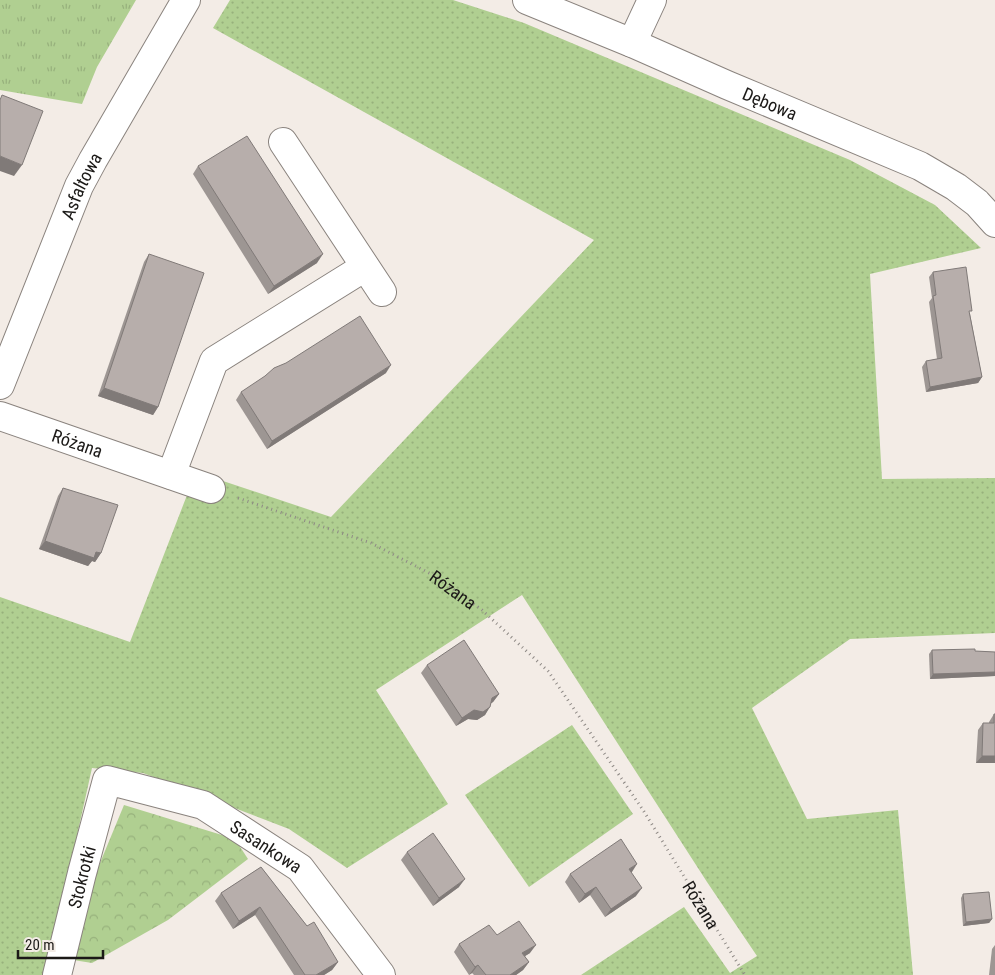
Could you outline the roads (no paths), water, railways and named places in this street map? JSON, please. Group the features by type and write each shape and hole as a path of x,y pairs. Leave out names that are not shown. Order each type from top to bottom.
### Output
{"street":[{"name":"Dębowa","path":"530,1 920,166 956,187 977,203 995,223"},
{"path":"632,43 650,1"},
{"name":"Asfaltowa","path":"0,385 79,186 184,3"},
{"path":"283,142 382,292"},
{"path":"171,475 214,361 365,268"},
{"name":"Różana","path":"0,416 211,489"},
{"name":"Stokrotki","path":"58,975 82,873 107,780"},
{"name":"Sasankowa","path":"107,780 203,804 300,868 382,975"}]}
